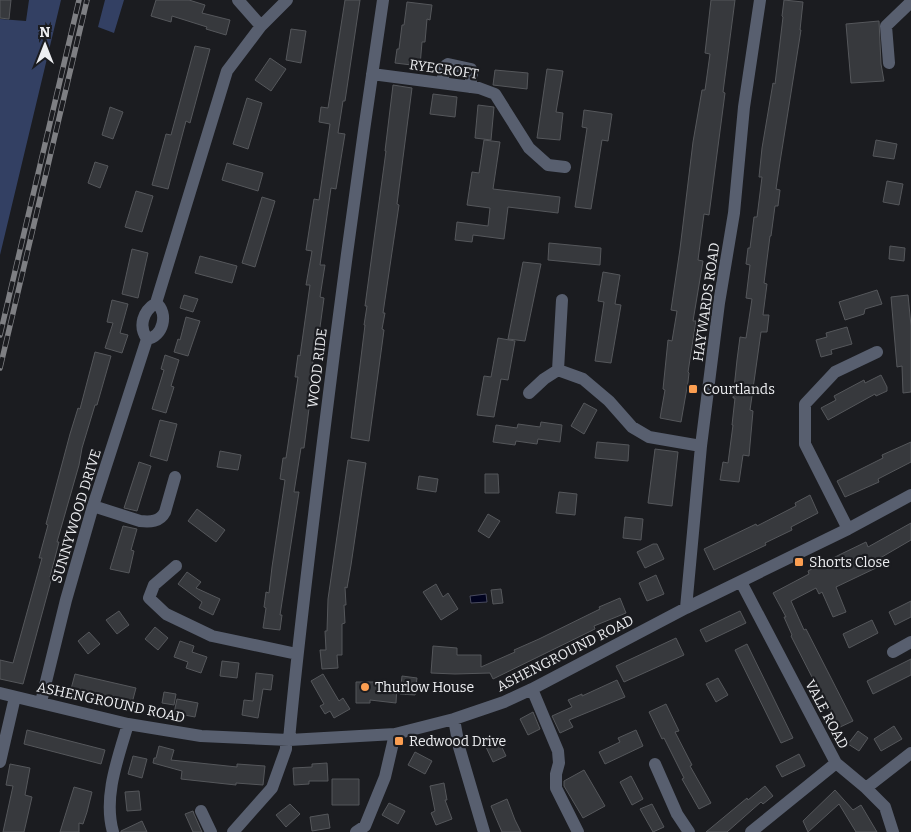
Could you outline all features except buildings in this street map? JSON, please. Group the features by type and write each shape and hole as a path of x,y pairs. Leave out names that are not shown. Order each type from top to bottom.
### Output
{"street":[{"path":"238,0 261,26"},
{"name":"SUNNYWOOD DRIVE","path":"147,339 143,334 143,319 148,309 156,303 227,71 261,26 287,0"},
{"name":"WOOD RIDE","path":"233,832 272,788 288,740 297,654 355,193 383,0"},
{"name":"HAYWARDS ROAD","path":"686,608 701,446 719,302 734,213 744,108 760,0"},
{"path":"890,63 886,26 911,2"},
{"path":"442,83 444,66 448,64 471,69 470,87"},
{"name":"RYECROFT","path":"372,74 479,88 495,94 529,148 548,165 565,167"},
{"path":"558,370 562,300"},
{"name":"SUNNYWOOD DRIVE","path":"147,339 152,338 159,332 162,325 161,307 156,303"},
{"name":"SUNNYWOOD DRIVE","path":"41,702 66,600 93,506 147,339"},
{"path":"848,529 805,444 805,404 835,372 877,352"},
{"path":"558,370 582,379 609,401 632,428 649,437 701,446"},
{"path":"530,393 544,379 558,370"},
{"path":"93,506 140,521 159,520 165,512 175,477"},
{"name":"ASHENGROUND ROAD","path":"0,693 128,724 201,736 288,740 395,734 504,702 686,608 848,529 911,495"},
{"path":"176,566 154,585 149,598 166,614 212,636 297,654"},
{"name":"VALE ROAD","path":"741,582 836,763 752,832"},
{"path":"893,652 911,642"},
{"path":"532,689 558,752 559,763 556,774 556,788 578,832"},
{"path":"0,762 15,697"},
{"path":"454,718 459,747 484,832"},
{"path":"114,832 110,822 110,792 128,724"},
{"path":"356,832 365,826 385,777 395,734"},
{"path":"866,788 911,754"},
{"path":"836,763 885,807 893,832"},
{"path":"655,764 677,814 690,832"},
{"path":"201,811 211,832"}],"shaded area":[{"path":"29,0 61,0 0,255 0,19 26,21"},
{"path":"105,0 124,0 114,33 98,27"},
{"path":"486,594 487,602 471,603 470,596"}],"railway":[{"path":"0,335 79,0"},
{"path":"0,368 87,0"}],"place":[{"name":"Courtlands","path":"693,389"},
{"name":"Shorts Close","path":"799,562"},
{"name":"Thurlow House","path":"365,687"},
{"name":"Redwood Drive","path":"399,741"}]}
